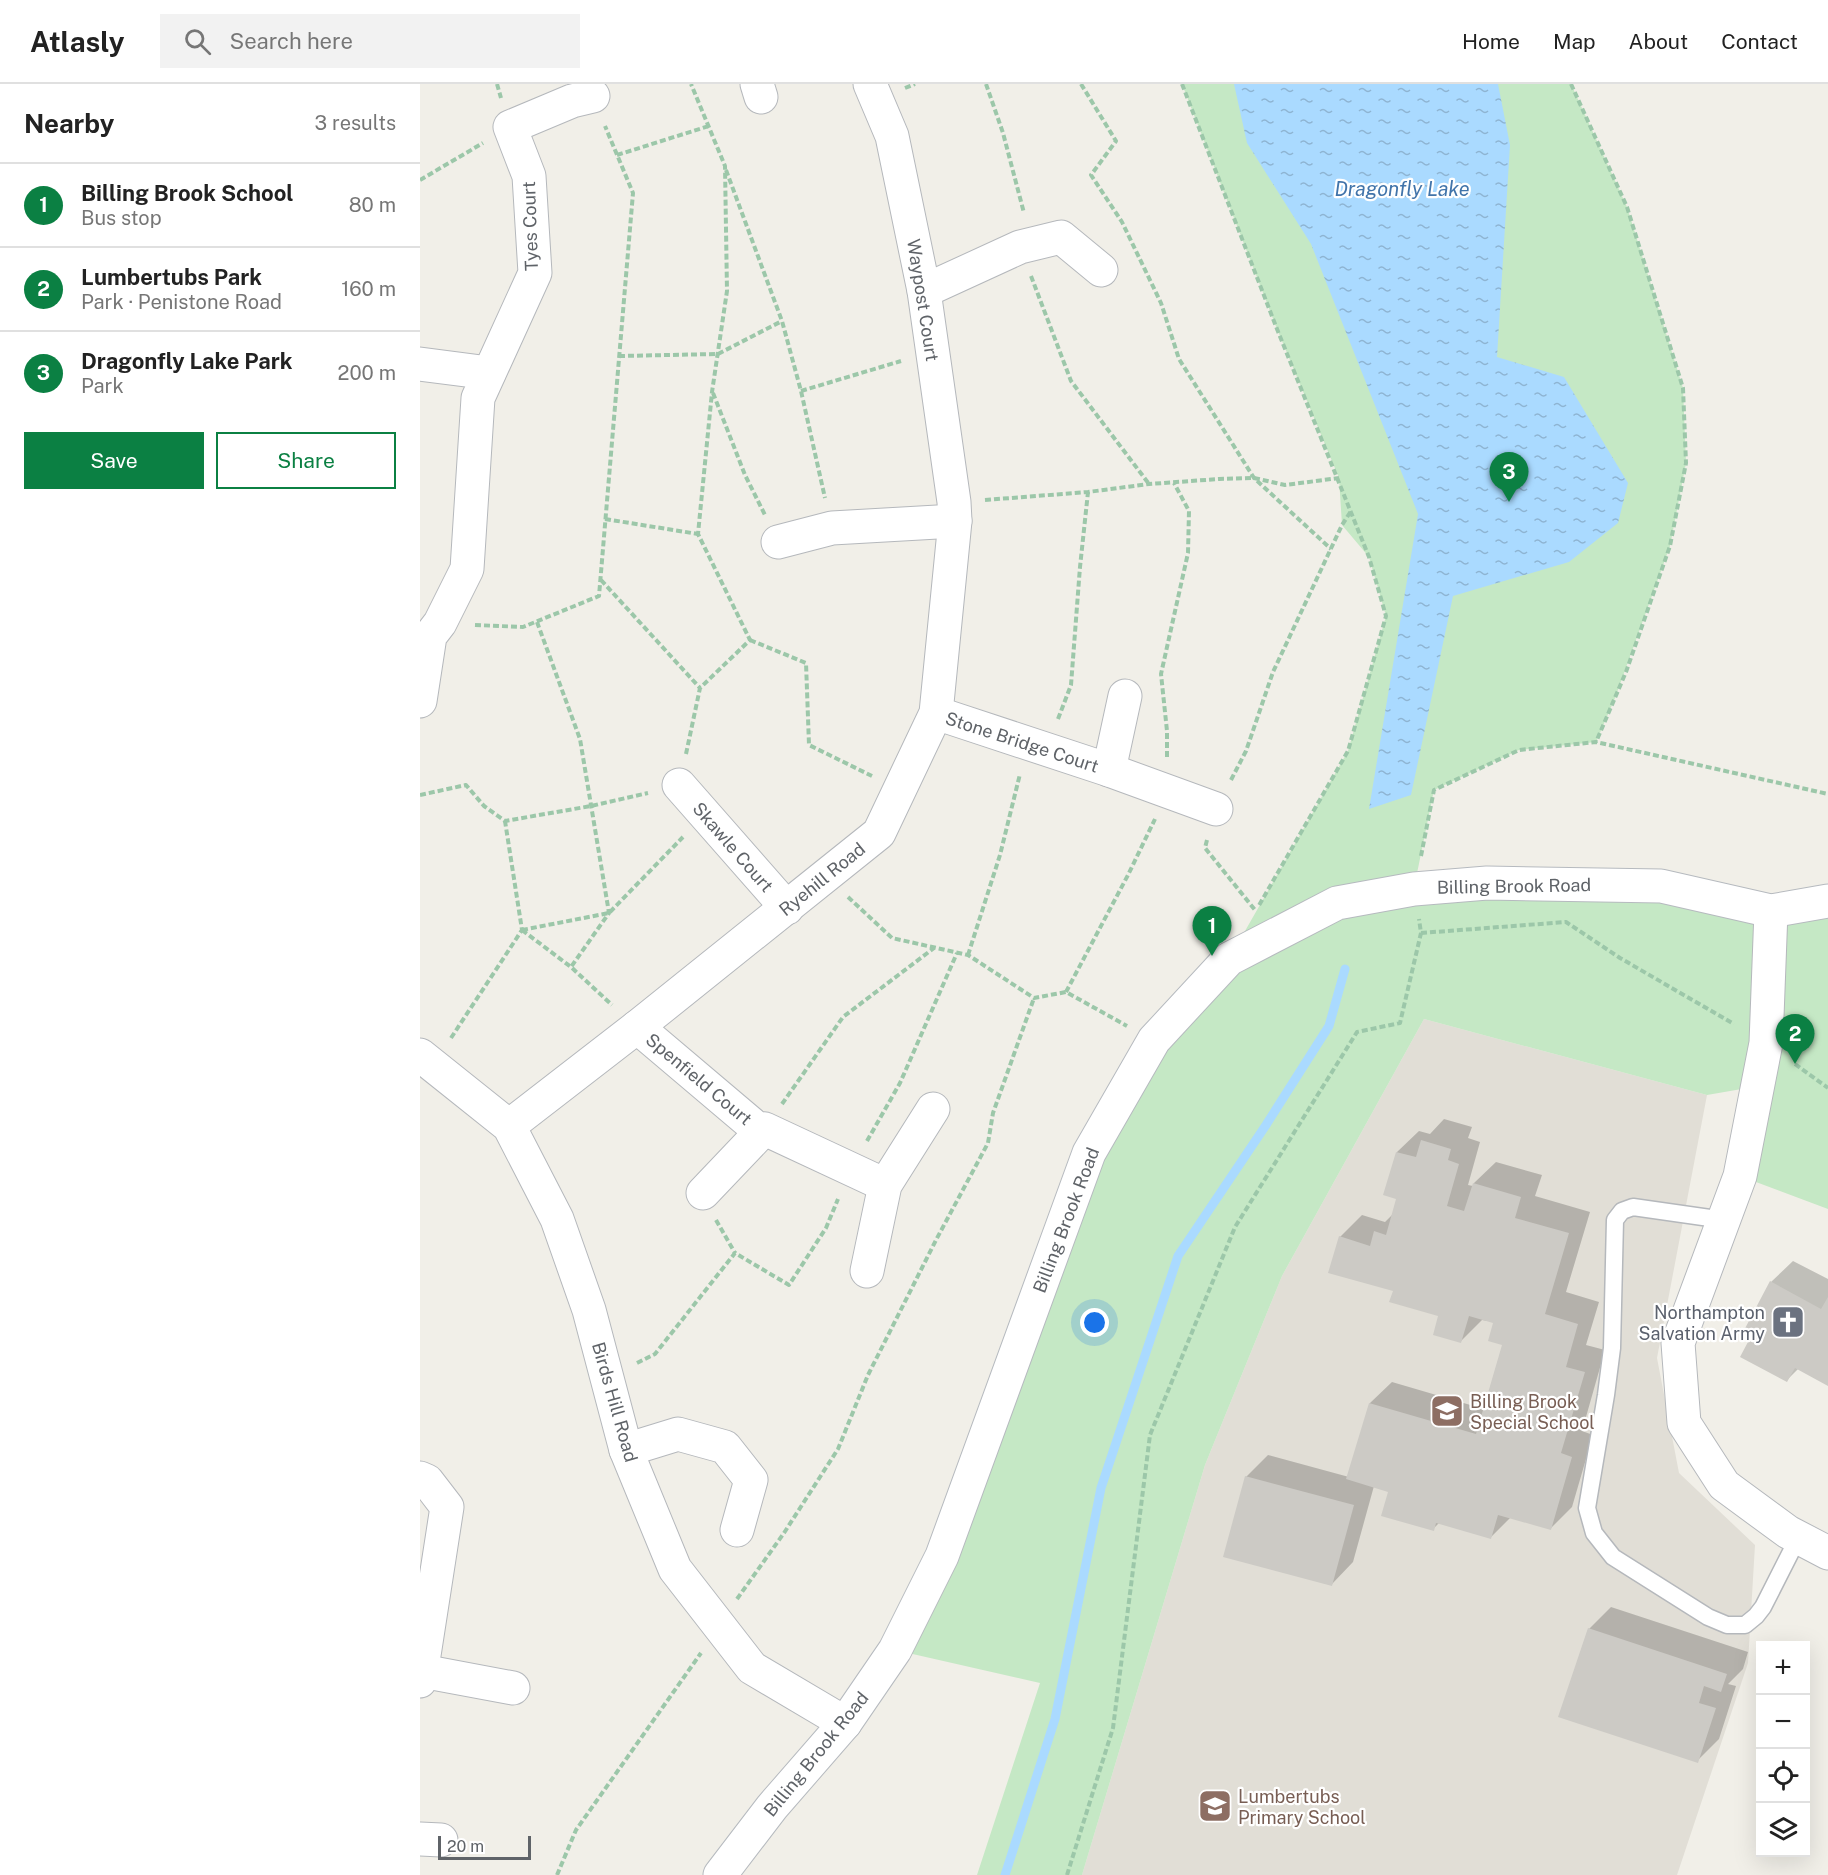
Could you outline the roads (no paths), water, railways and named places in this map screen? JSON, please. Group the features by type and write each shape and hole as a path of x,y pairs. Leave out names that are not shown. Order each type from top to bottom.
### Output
{"street":[{"name":"Waypost Court","path":"870,84 892,136 924,291 955,511"},
{"name":"Tyes Court","path":"420,701 430,636 440,623 467,569 478,398 535,273 529,176 510,127 572,101 593,96"},
{"path":"924,291 1026,245 1061,237 1101,270"},
{"path":"420,364 489,373"},
{"path":"778,542 832,528 955,511"},
{"name":"Ryehill Road","path":"509,1126 637,1027 879,833 936,713 955,511"},
{"name":"Stone Bridge Court","path":"1109,770 1125,696"},
{"name":"Stone Bridge Court","path":"936,713 1109,770 1216,809"},
{"name":"Skawle Court","path":"679,785 787,908"},
{"name":"Billing Brook Road","path":"720,1875 772,1807 845,1723 896,1650 942,1556 1089,1153 1154,1040 1229,959 1337,903 1414,889 1487,883 1661,886 1771,911 1828,902"},
{"path":"1771,911 1766,1043 1740,1176 1678,1343 1684,1423 1724,1485 1788,1532 1828,1553"},
{"name":"Spenfield Court","path":"637,1027 763,1130 885,1185"},
{"name":"Birds Hill Road","path":"426,1060 509,1126 557,1219 589,1310 626,1450 675,1569 752,1668 845,1723"},
{"path":"867,1272 885,1185 933,1109"},
{"name":"Spenfield Court","path":"702,1193 763,1130"},
{"path":"626,1450 678,1434 725,1447 751,1480 737,1530"},
{"path":"420,1478 427,1481 447,1507 425,1612 421,1676 513,1688"}],"lane":[{"path":"1724,1220 1633,1207 1622,1210 1615,1220 1612,1348 1587,1508 1594,1533 1613,1557 1708,1617 1727,1625 1745,1625 1756,1616 1798,1538"}],"water":[{"name":"Dragonfly Lake","path":"1234,84 1498,84 1510,145 1497,357 1564,377 1628,483 1618,523 1569,562 1453,596 1411,795 1369,809 1418,514 1311,244 1247,143"}],"waterway":[{"path":"1005,1875 1055,1719 1101,1488 1178,1256 1329,1026 1345,969"}],"place":[{"name":"Dragonfly Lake Park","path":"1509,502"},
{"name":"Billing Brook School","path":"1212,956"},
{"name":"Lumbertubs Park","path":"1795,1064"},
{"name":"Northampton Salvation Army","path":"1788,1322"},
{"name":"Billing Brook Special School","path":"1447,1411"},
{"name":"Lumbertubs Primary School","path":"1215,1806"}]}
